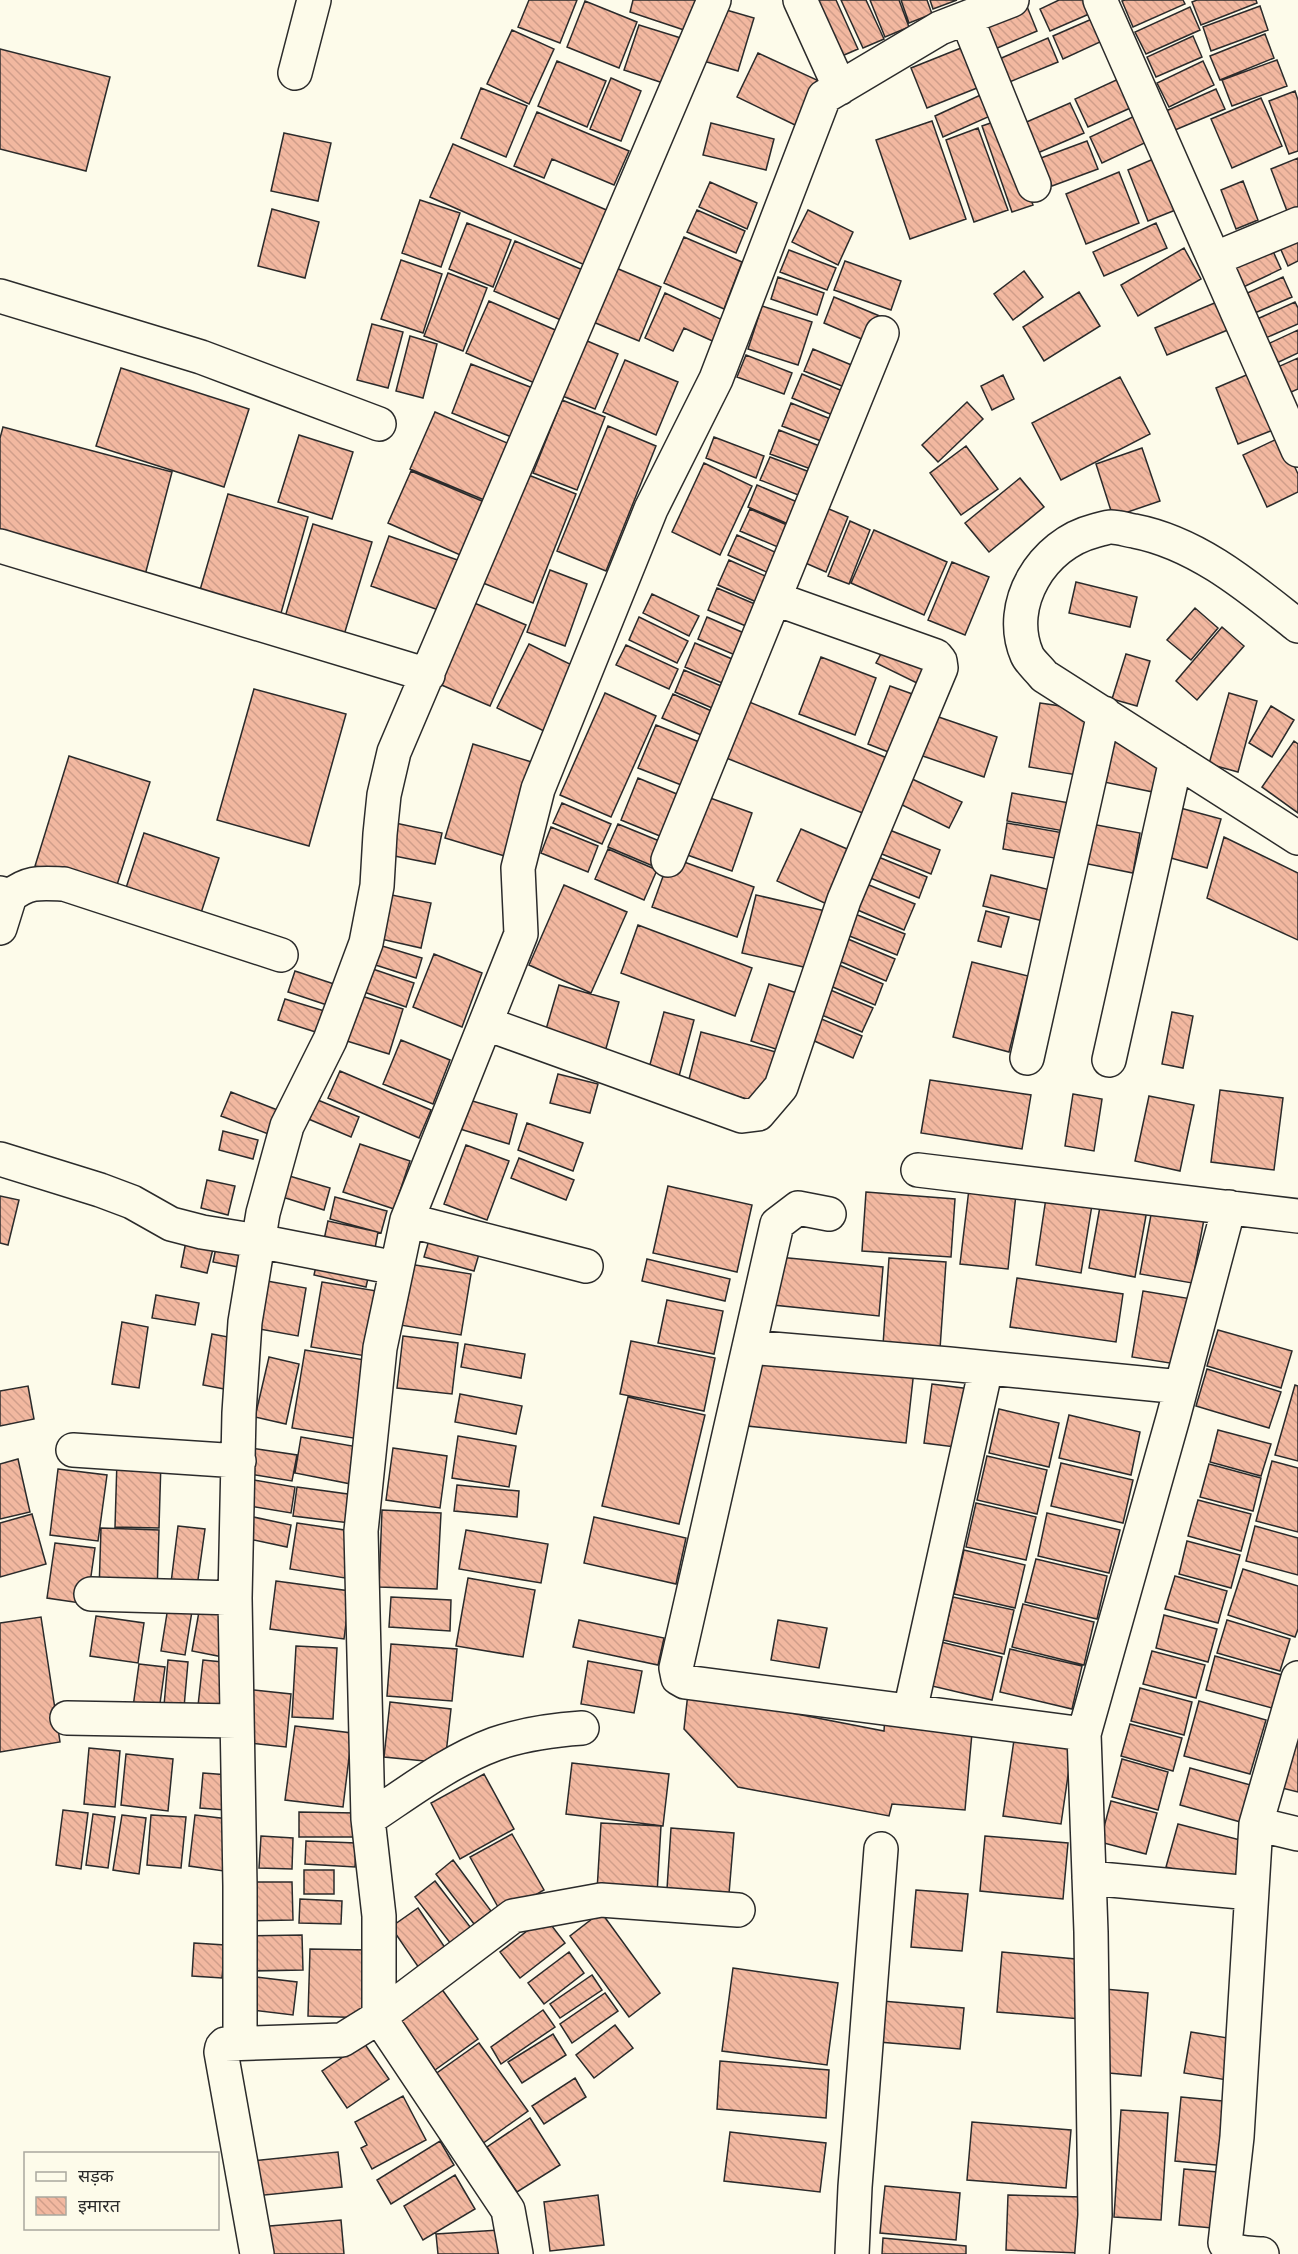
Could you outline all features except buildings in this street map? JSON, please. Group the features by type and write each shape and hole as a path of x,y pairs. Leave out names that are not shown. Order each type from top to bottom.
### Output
{"street":[{"path":"295,73 314,0"},
{"path":"240,2043 235,1598 245,1322 263,1213 287,1126 330,1040 366,943 377,886 380,834 394,752 714,0"},
{"path":"800,0 840,88"},
{"path":"516,2254 508,2210 379,2017 379,1916 368,1819 361,1532 380,1348 396,1268 407,1220 521,934 518,868 538,789 651,509 716,379 824,97 940,28 1012,0"},
{"path":"1100,0 1298,450"},
{"path":"967,19 1034,185"},
{"path":"1214,259 1298,224"},
{"path":"0,296 201,357 379,424"},
{"path":"668,860 776,599 882,333"},
{"path":"1298,626 1262,597 1197,553 1148,534 1111,527 1078,535 1047,558 1031,581 1021,608 1020,632 1027,657 1044,676 1298,838"},
{"path":"0,546 428,675"},
{"path":"487,1024 742,1116 758,1114 781,1088 844,900 941,668 936,656 776,599"},
{"path":"1027,1058 1104,714"},
{"path":"1109,1060 1176,760"},
{"path":"0,928 5,895 36,882 64,884 281,955"},
{"path":"0,1159 132,1202 171,1224 202,1233 258,1241 396,1268"},
{"path":"918,1170 1298,1215"},
{"path":"1092,2254 1095,2215 1084,1734 1229,1207"},
{"path":"829,1214 798,1208 777,1224 675,1668 678,1678 686,1682 1084,1734"},
{"path":"407,1220 586,1266"},
{"path":"749,1347 1181,1387"},
{"path":"910,1711 986,1368"},
{"path":"73,1450 239,1461"},
{"path":"91,1594 235,1598"},
{"path":"1262,2254 1233,2252 1225,2244 1237,2137 1256,1824 1298,1678"},
{"path":"67,1718 236,1721"},
{"path":"368,1819 446,1767 496,1744 545,1731 582,1728"},
{"path":"1256,1824 1298,1834"},
{"path":"852,2254 881,1849"},
{"path":"1089,1878 1251,1893"},
{"path":"256,2254 221,2052 225,2044 342,2040 379,2017 513,1916 601,1900 738,1910"}]}
